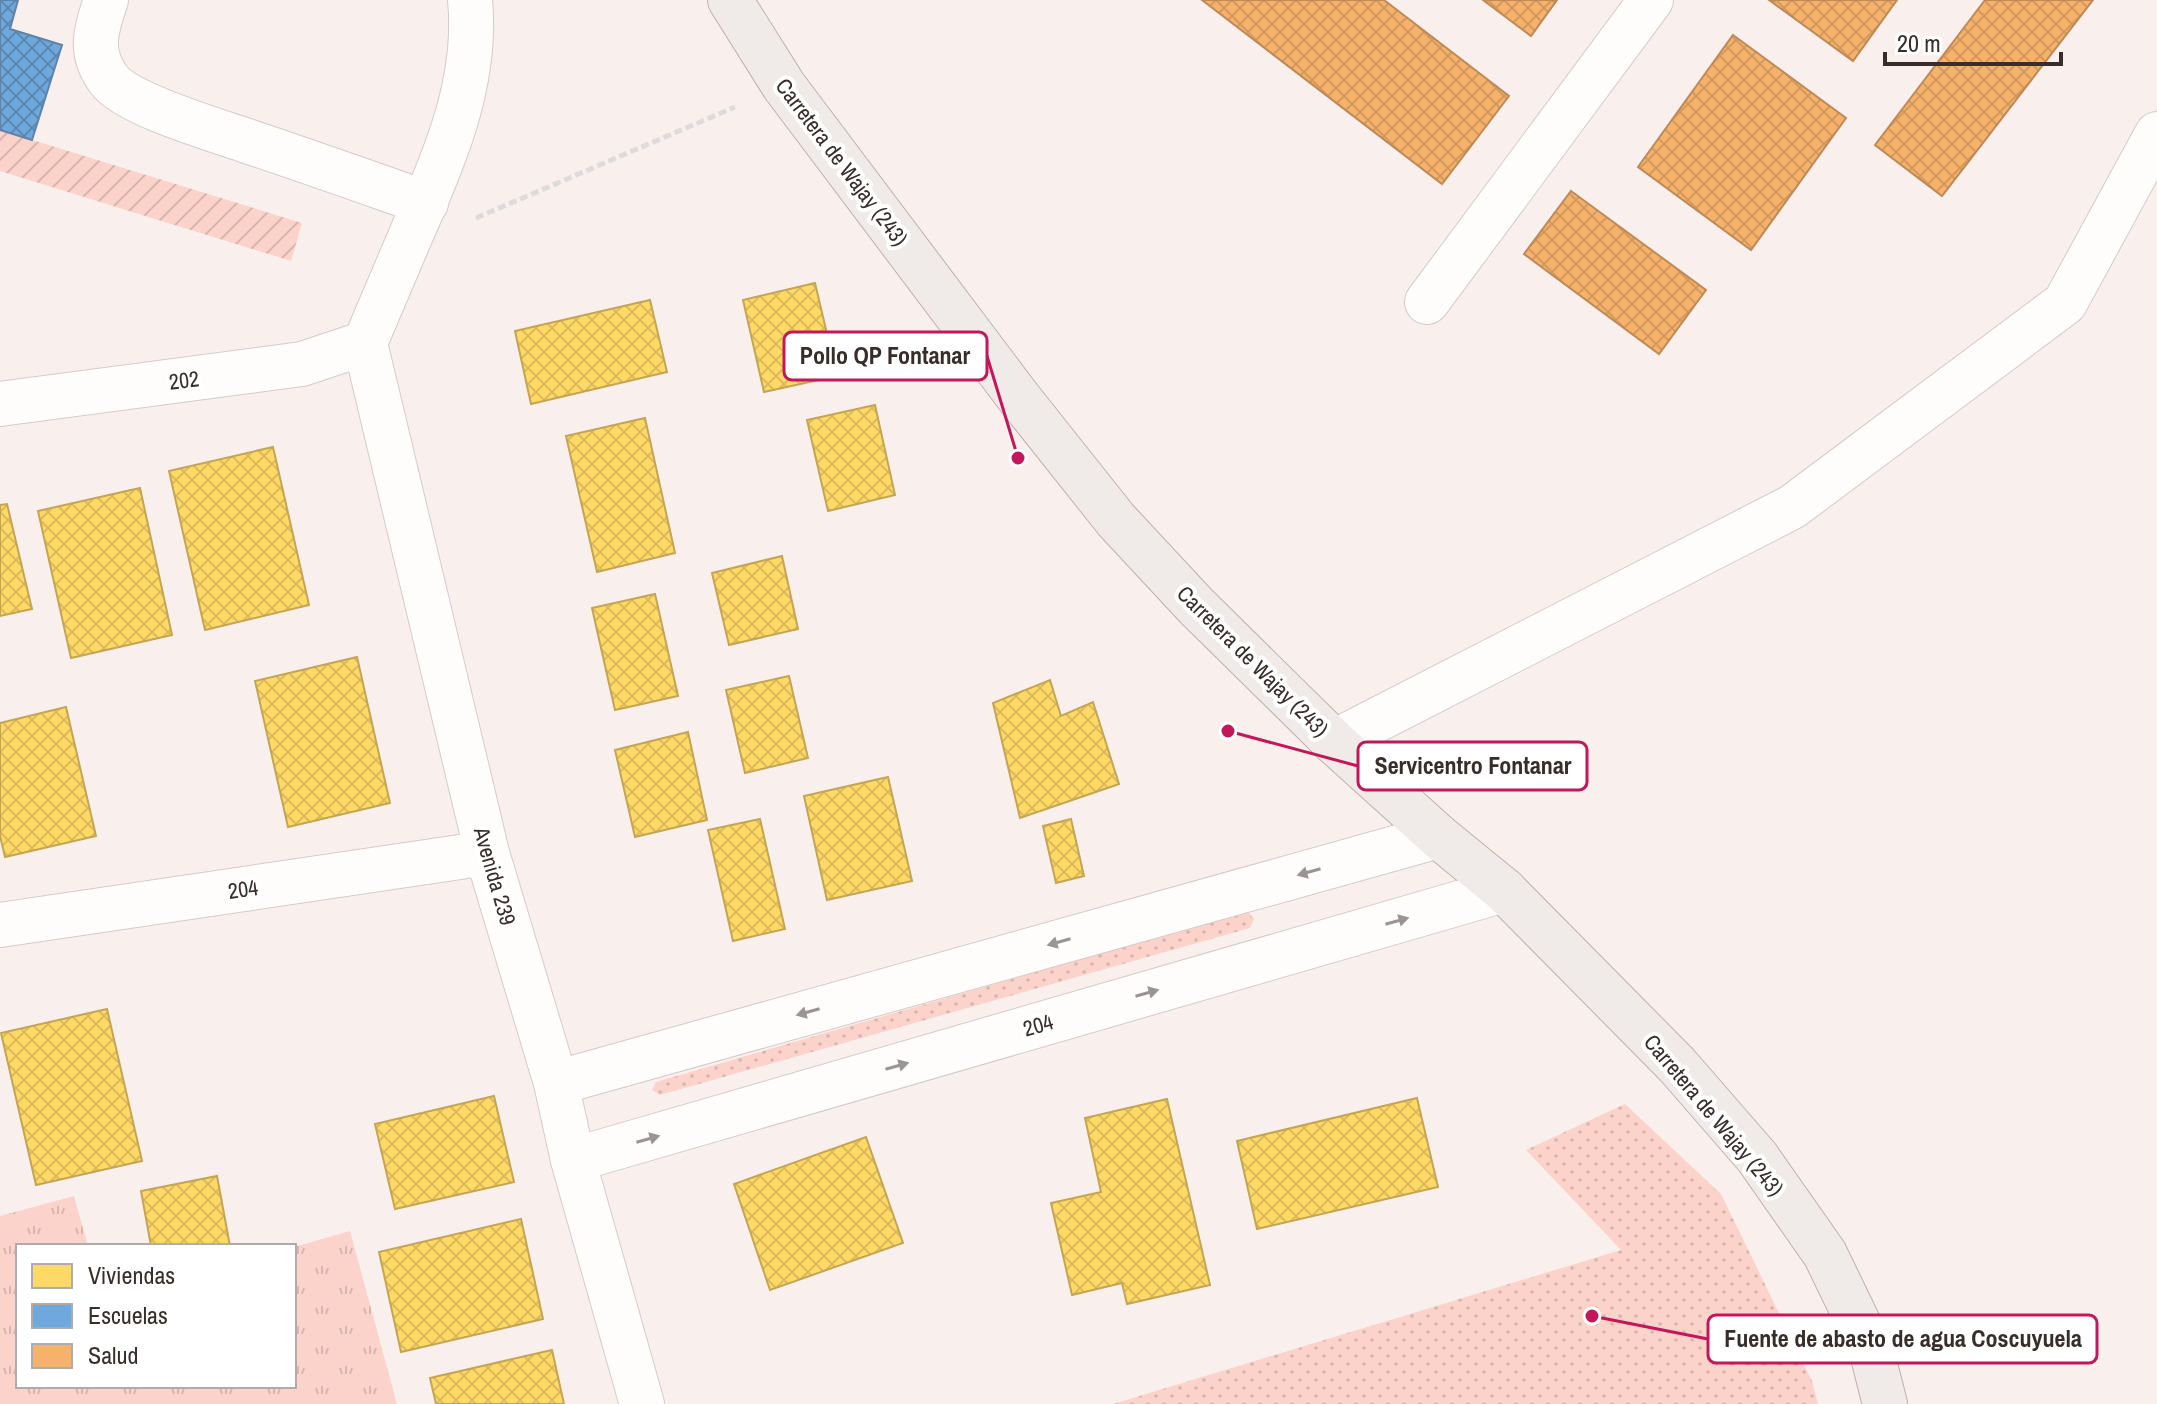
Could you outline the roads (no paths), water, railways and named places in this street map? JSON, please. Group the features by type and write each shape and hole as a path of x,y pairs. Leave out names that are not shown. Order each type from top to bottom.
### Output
{"main road":[{"name":"Carretera de Wajay (243)","path":"730,0 784,86 1019,398 1116,520 1196,606 1334,742 1438,836 1504,890 1677,1065 1757,1157 1825,1254 1871,1349 1885,1404"}],"street":[{"path":"106,0 95,35 96,55 110,81 127,95 419,217"},
{"path":"365,343 448,151 463,92 473,30 470,0"},
{"path":"1427,302 1651,0"},
{"path":"1334,742 1792,507 2065,303 2157,134"},
{"name":"202","path":"0,404 302,364 365,343"},
{"name":"Avenida 239","path":"365,343 487,853 556,1083 573,1160 642,1404"},
{"path":"556,1083 1438,836"},
{"name":"204","path":"0,925 487,853"},
{"name":"204","path":"573,1160 1504,890"}],"place":[{"name":"Pollo QP Fontanar","path":"1018,458"},
{"name":"Servicentro Fontanar","path":"1228,731"},
{"name":"Fuente de abasto de agua Coscuyuela","path":"1592,1316"}]}
